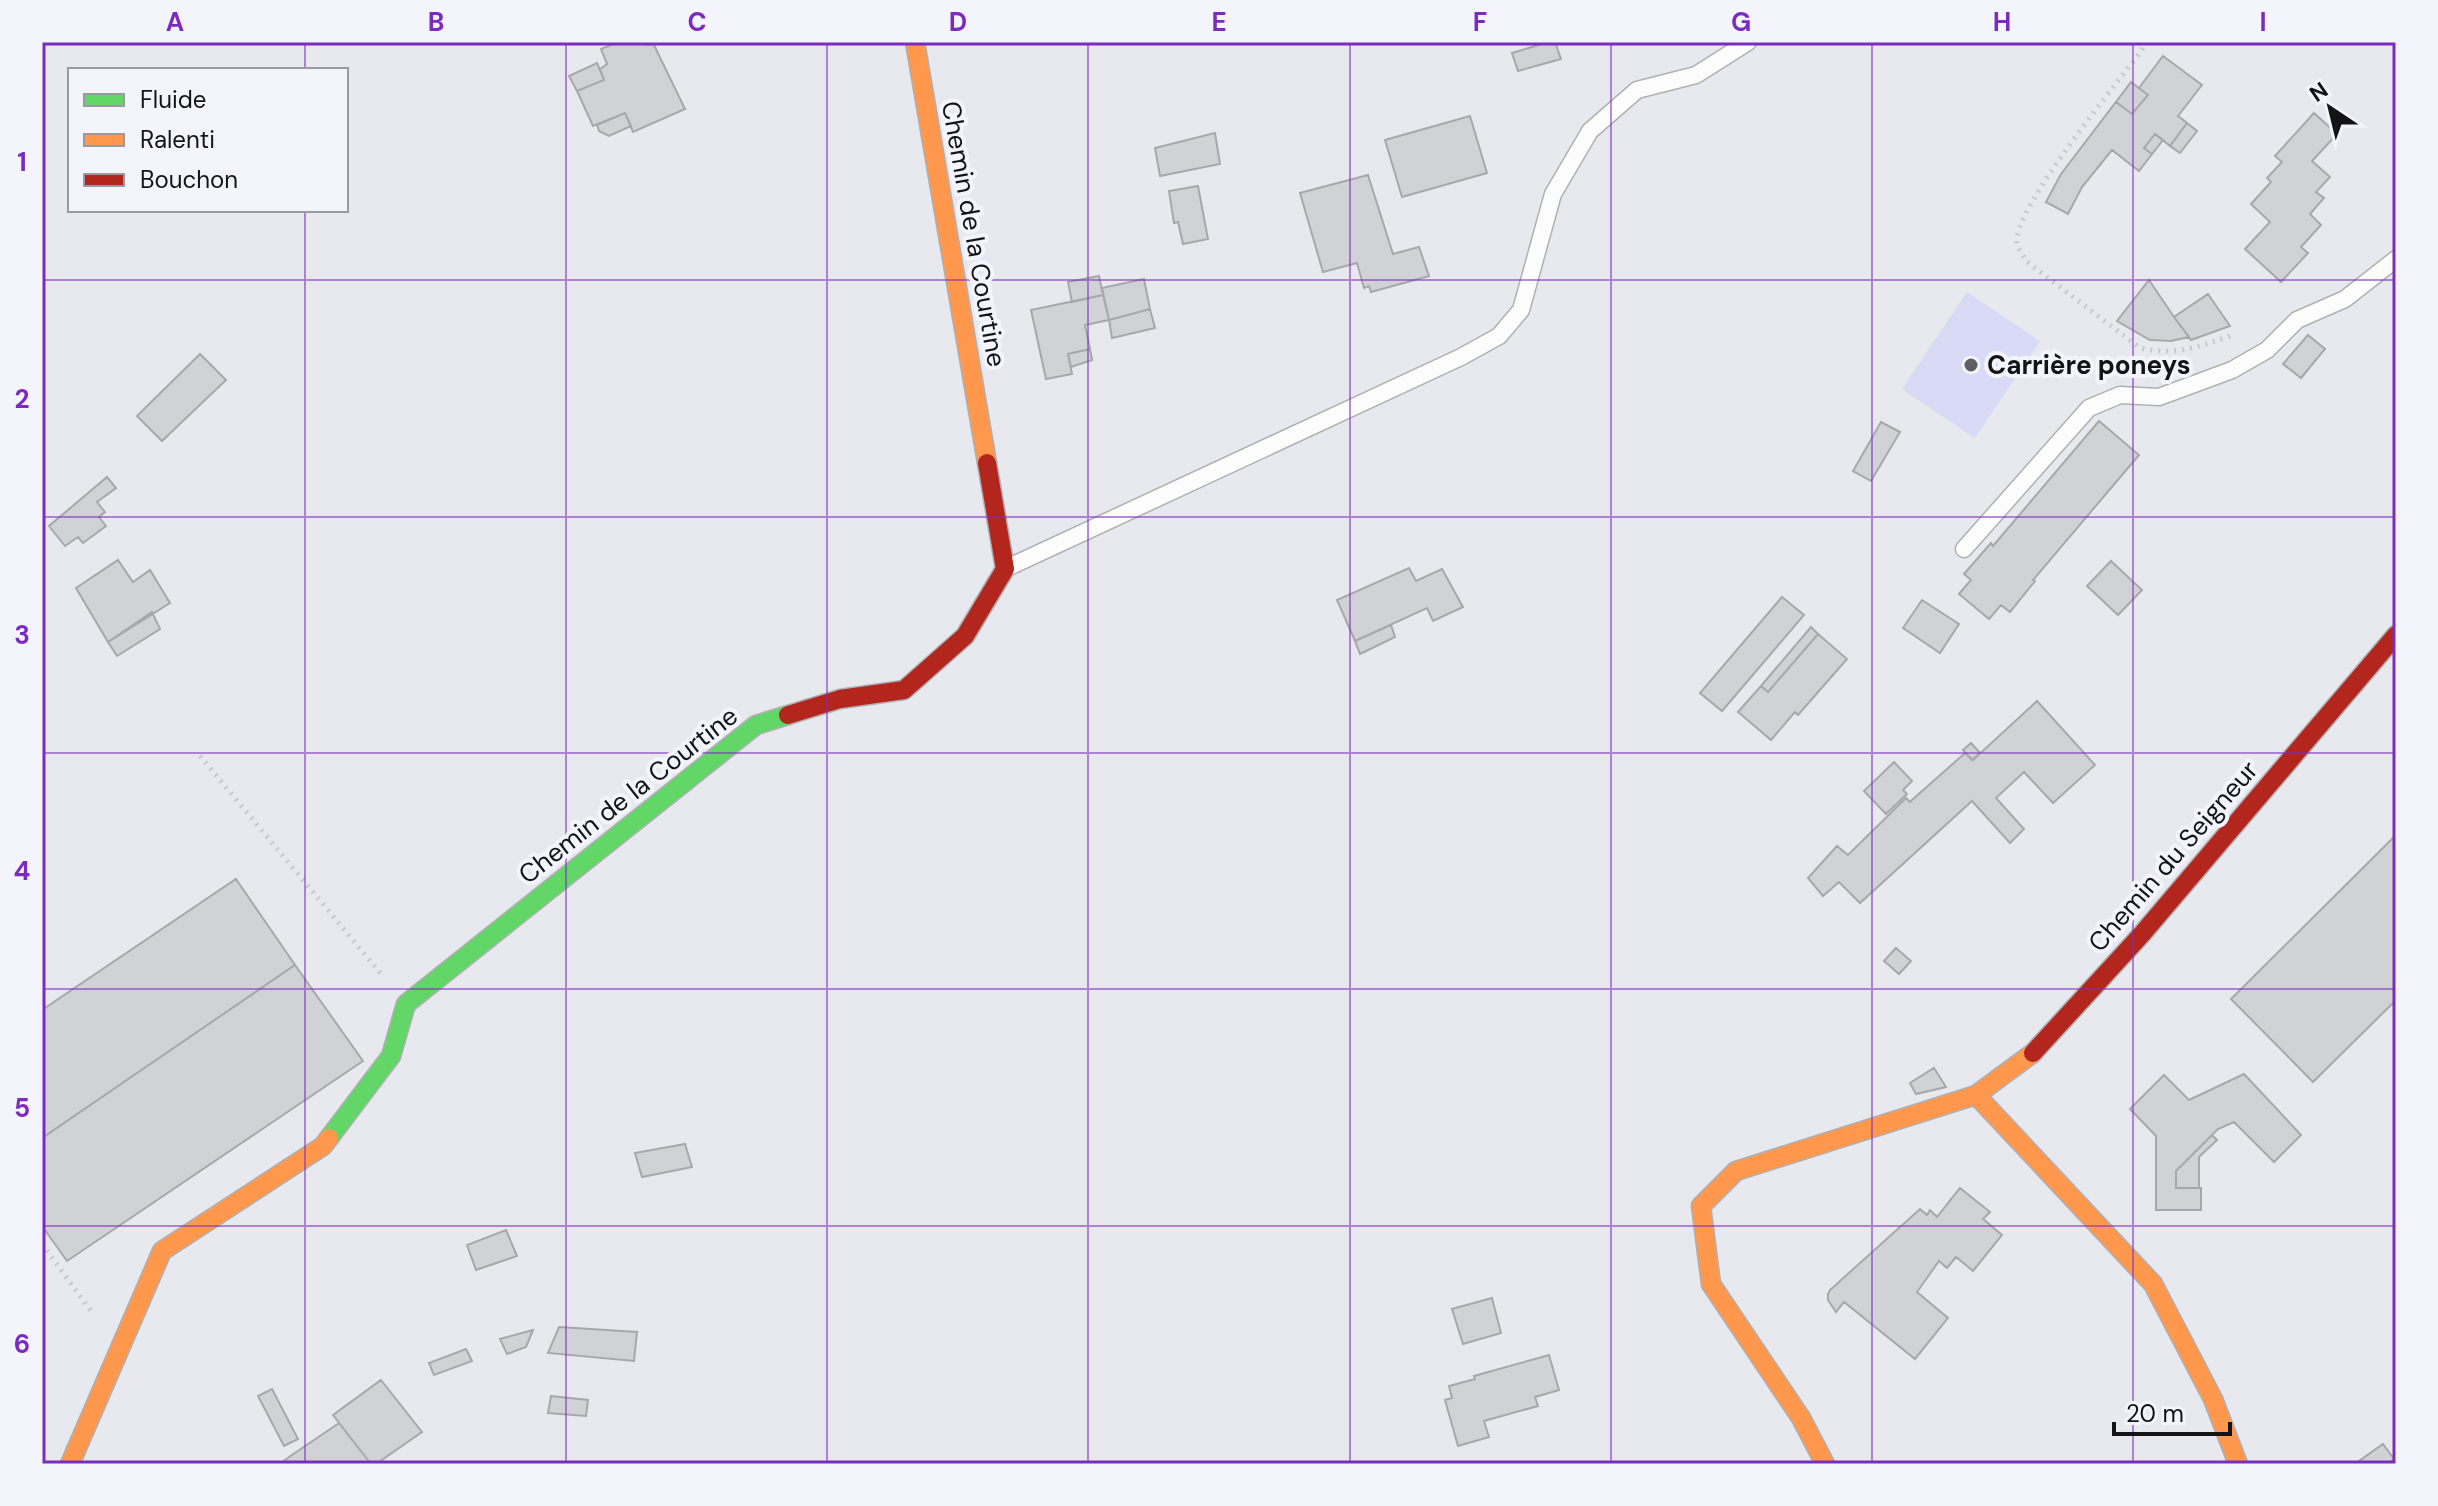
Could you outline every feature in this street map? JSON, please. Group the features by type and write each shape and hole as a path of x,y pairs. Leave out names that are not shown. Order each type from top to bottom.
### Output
{"street":[{"name":"Chemin de la Courtine","path":"406,1004 756,725 840,699 904,690 965,636 1005,569 915,42"},
{"name":"Chemin du Seigneur","path":"1825,1464 1801,1418 1711,1284 1701,1206 1736,1171 1976,1095 2029,1058 2142,934 2396,635"},
{"path":"70,1464 162,1251 323,1146 391,1056 406,1004"},
{"path":"1976,1095 2153,1284 2213,1399 2238,1464"}],"lane":[{"path":"1005,569 1461,357 1499,336 1521,310 1553,194 1590,131 1637,90 1696,75 1748,42"},
{"path":"1964,549 2089,408 2120,395 2159,397 2232,370 2267,350 2297,320 2345,299 2396,259"}],"path":[{"path":"2148,42 2048,176 2021,221 2017,244 2026,261 2140,348 2161,353 2182,350 2237,334"},
{"path":"200,756 406,1004"},
{"path":"42,1244 119,1350"}],"shaded area":[{"name":"Carrière poneys","path":"1967,292 2040,341 1975,438 1902,389"}],"building":[{"path":"618,42 653,43 685,109 633,132 625,113 593,126 577,91 604,80 600,69 607,64 601,49"},
{"path":"1555,42 1561,59 1518,71 1512,53"},
{"path":"2163,56 2202,85 2178,116 2187,123 2170,146 2155,134 2144,148 2152,154 2139,171 2112,150 2082,187 2068,214 2046,202 2061,174 2116,102 2132,114 2148,95 2139,88"},
{"path":"597,63 604,80 577,91 569,76"},
{"path":"2131,82 2148,95 2132,114 2116,102"},
{"path":"625,113 631,126 609,136 599,131 597,125"},
{"path":"2314,113 2337,134 2312,161 2330,177 2316,192 2324,198 2310,214 2321,225 2301,247 2308,253 2281,282 2245,249 2270,222 2251,204 2271,182 2267,178 2282,162 2275,156"},
{"path":"1470,116 1487,173 1402,197 1385,140"},
{"path":"2187,123 2197,131 2180,153 2170,146"},
{"path":"1215,133 1220,164 1160,176 1155,148"},
{"path":"2155,134 2163,140 2152,154 2144,148"},
{"path":"1368,175 1393,254 1419,247 1429,276 1371,292 1369,286 1364,288 1357,263 1323,272 1300,193"},
{"path":"1198,186 1208,239 1183,244 1178,222 1174,223 1169,191"},
{"path":"1099,276 1103,295 1072,302 1068,282"},
{"path":"1144,279 1150,309 1109,320 1102,288"},
{"path":"2149,280 2189,337 2171,341 2150,340 2117,321"},
{"path":"2208,294 2230,326 2191,340 2174,317"},
{"path":"1103,295 1109,320 1085,325 1090,349 1068,354 1072,374 1046,379 1031,310"},
{"path":"1150,309 1155,328 1112,338 1109,320"},
{"path":"2308,335 2325,349 2301,378 2283,364"},
{"path":"1090,349 1092,360 1071,367 1068,354"},
{"path":"200,354 226,380 162,441 137,416"},
{"path":"2099,421 2139,455 2033,580 2010,612 2001,605 1989,619 1959,594 1971,580 1964,574 1991,543 1993,546"},
{"path":"1881,422 1900,432 1871,481 1853,471"},
{"path":"107,477 116,488 97,502 105,512 99,517 106,526 83,543 78,537 65,546 49,526"},
{"path":"118,560 133,582 150,570 170,603 108,642 76,588"},
{"path":"2111,561 2142,590 2118,615 2087,586"},
{"path":"1409,568 1416,581 1442,569 1463,607 1433,621 1427,608 1355,641 1337,600"},
{"path":"1782,597 1804,615 1722,711 1700,693"},
{"path":"1922,600 1959,624 1940,653 1903,628"},
{"path":"152,612 160,629 117,656 108,642"},
{"path":"1391,625 1395,637 1360,654 1355,641"},
{"path":"1811,627 1818,634 1768,692 1761,686"},
{"path":"1818,634 1847,659 1798,715 1795,712 1771,740 1738,712 1761,686 1768,692"},
{"path":"2037,701 2095,765 2053,803 2024,772 1996,798 2024,829 2010,843 1972,801 1860,903 1839,882 1823,896 1808,878 1837,846 1848,855 1906,798 1910,802 1965,753 1973,760"},
{"path":"1971,743 1980,753 1972,760 1963,750"},
{"path":"1894,762 1912,781 1903,790 1907,794 1886,814 1864,791"},
{"path":"2396,835 2396,1000 2313,1082 2231,999"},
{"path":"236,879 295,965 42,1138 42,1010"},
{"path":"1896,948 1911,961 1899,974 1884,961"},
{"path":"295,965 363,1061 67,1261 42,1226 42,1138"},
{"path":"1934,1068 1946,1087 1916,1094 1910,1083"},
{"path":"2244,1074 2301,1135 2274,1162 2234,1122 2218,1129 2176,1171 2176,1188 2201,1188 2201,1210 2156,1210 2156,1136 2130,1109 2164,1075 2189,1100"},
{"path":"2212,1135 2217,1140 2199,1157 2199,1188 2176,1188 2176,1171"},
{"path":"685,1144 692,1167 642,1177 635,1153"},
{"path":"1960,1188 1990,1212 1983,1219 2002,1235 1973,1271 1956,1257 1947,1268 1939,1261 1917,1292 1948,1318 1915,1359 1844,1302 1836,1312 1828,1300 1828,1294 1920,1209 1927,1215 1930,1210 1937,1217"},
{"path":"506,1230 517,1256 476,1270 467,1245"},
{"path":"1492,1298 1501,1333 1463,1344 1452,1309"},
{"path":"559,1327 637,1332 634,1361 548,1353"},
{"path":"533,1330 526,1347 507,1354 500,1339"},
{"path":"466,1349 472,1361 434,1375 429,1363"},
{"path":"1549,1355 1559,1390 1535,1397 1538,1406 1484,1421 1489,1437 1458,1446 1445,1400 1452,1398 1449,1386"},
{"path":"381,1380 422,1432 376,1464 371,1464 333,1415"},
{"path":"272,1389 298,1439 284,1446 258,1396"},
{"path":"551,1396 588,1400 586,1416 548,1413"},
{"path":"339,1423 371,1464 280,1464 289,1457"},
{"path":"2383,1444 2394,1459 2387,1464 2361,1464 2359,1461"}],"traffic: fast":[{"path":"329,1138 391,1056 406,1004 756,725 788,715"}],"traffic: slow":[{"path":"915,42 987,463"},
{"path":"1825,1464 1801,1418 1711,1284 1701,1206 1736,1171 1976,1095 2033,1053"},
{"path":"1976,1095 2153,1284 2213,1399 2238,1464"},
{"path":"70,1464 162,1251 323,1146 329,1138"}],"traffic: jam":[{"path":"788,715 840,699 904,690 965,636 1005,569 987,463"},
{"path":"2033,1053 2142,934 2396,635"}],"place":[{"name":"Carrière poneys","path":"1971,365"}]}
